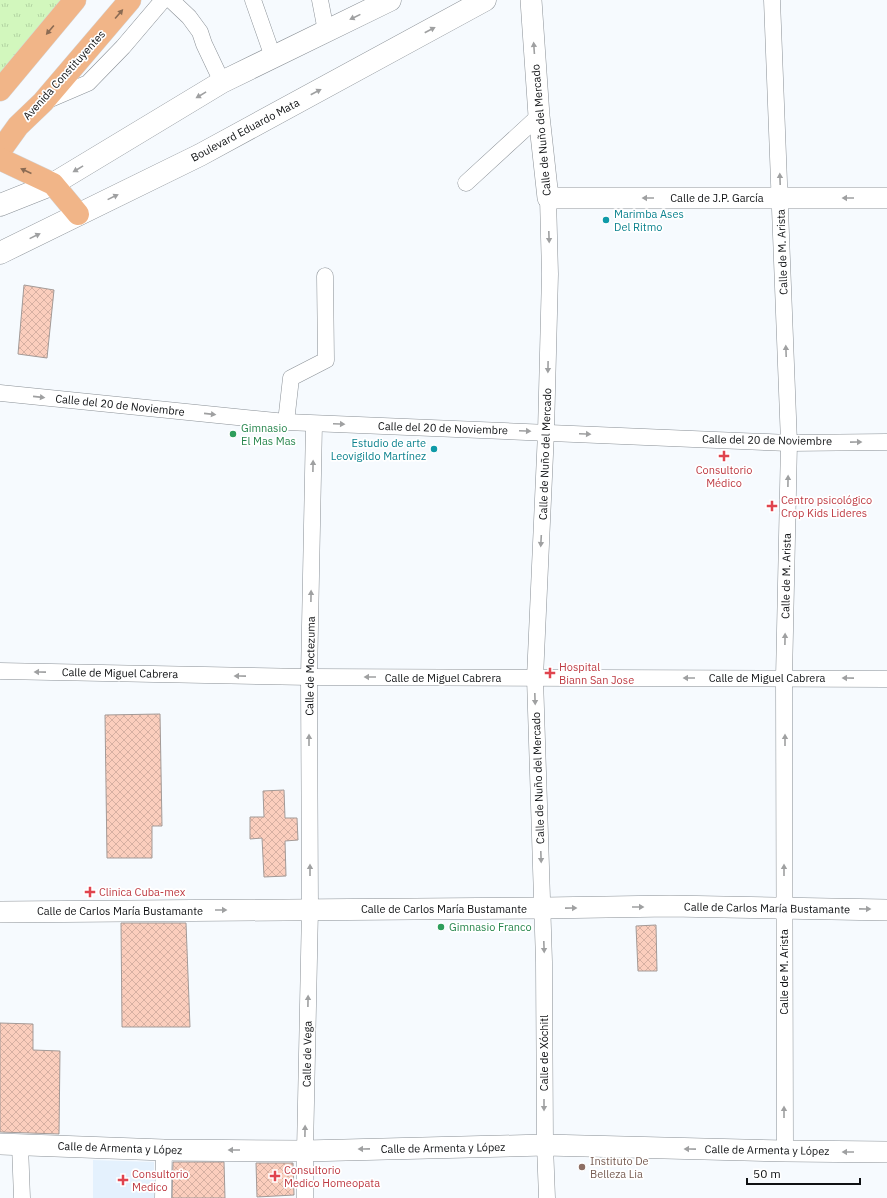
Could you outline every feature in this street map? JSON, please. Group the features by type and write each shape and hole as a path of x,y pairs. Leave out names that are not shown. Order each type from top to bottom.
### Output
{"main road":[{"path":"0,90 75,0"},
{"name":"Avenida Constituyentes","path":"0,151 9,128 43,102 130,0"},
{"name":"Boulevard Eduardo Mata","path":"0,253 200,155 486,0"},
{"path":"0,205 53,184 222,82 387,1"},
{"path":"0,159 53,184 78,214"}],"street":[{"path":"43,102 88,83 123,47 163,0"},
{"path":"171,0 189,17 200,32 222,82"},
{"path":"253,0 273,57"},
{"path":"320,0 326,31"},
{"name":"Calle de Nuño del Mercado","path":"531,0 539,116 548,198 550,274 546,432 535,678 543,908"},
{"name":"Calle de M. Arista","path":"772,0 789,443 784,678 785,1151"},
{"path":"466,183 539,116"},
{"name":"Calle de J.P. García","path":"548,198 887,198"},
{"path":"286,422 291,378 326,360 325,276"},
{"name":"Calle del 20 de Noviembre","path":"0,393 314,424 546,432 789,443 887,442"},
{"name":"Calle de Moctezuma","path":"310,909 309,677 314,424"},
{"name":"Calle de Miguel Cabrera","path":"0,671 309,677 887,679"},
{"name":"Calle de Carlos María Bustamante","path":"0,912 670,906 887,910"},
{"name":"Calle de Xóchitl","path":"543,908 545,1146 547,1198"},
{"name":"Calle de Vega","path":"306,1198 305,1151 310,909"},
{"path":"10,1145 22,1198"},
{"name":"Calle de Armenta y López","path":"10,1145 164,1150 305,1151 545,1146 887,1152"},
{"path":"163,1198 164,1150"}],"shaded area":[{"name":"Consultorio Medico","path":"93,1160 154,1162 154,1198 93,1198"}],"green space":[{"path":"0,0 75,0 0,90"}],"building":[{"path":"24,285 54,290 47,358 18,354"},
{"path":"160,714 162,826 152,826 152,858 107,858 105,715"},
{"path":"284,790 285,818 297,818 298,840 285,841 286,876 264,877 262,838 250,839 250,817 264,817 263,791"},
{"path":"121,923 186,923 190,1027 122,1027"},
{"path":"656,925 657,971 638,971 636,926"},
{"path":"0,1023 33,1024 33,1050 60,1051 59,1134 0,1132"},
{"path":"173,1162 224,1162 225,1198 172,1198"},
{"name":"Consultorio Medico Homeopata","path":"256,1163 293,1163 294,1195 257,1197"}],"place":[{"name":"Marimba Ases Del Ritmo","path":"606,220"},
{"name":"Gimnasio El Mas Mas","path":"233,434"},
{"name":"Estudio de arte Leovigildo Martínez","path":"434,449"},
{"name":"Consultorio Médico","path":"724,456"},
{"name":"Centro psicológico Crop Kids Lideres","path":"772,506"},
{"name":"Hospital Biann San Jose","path":"550,673"},
{"name":"Clinica Cuba-mex","path":"90,892"},
{"name":"Gimnasio Franco","path":"441,927"},
{"name":"Instituto De Belleza Lia","path":"582,1167"},
{"name":"Consultorio Medico Homeopata","path":"275,1176"},
{"name":"Consultorio Medico","path":"123,1180"}]}
